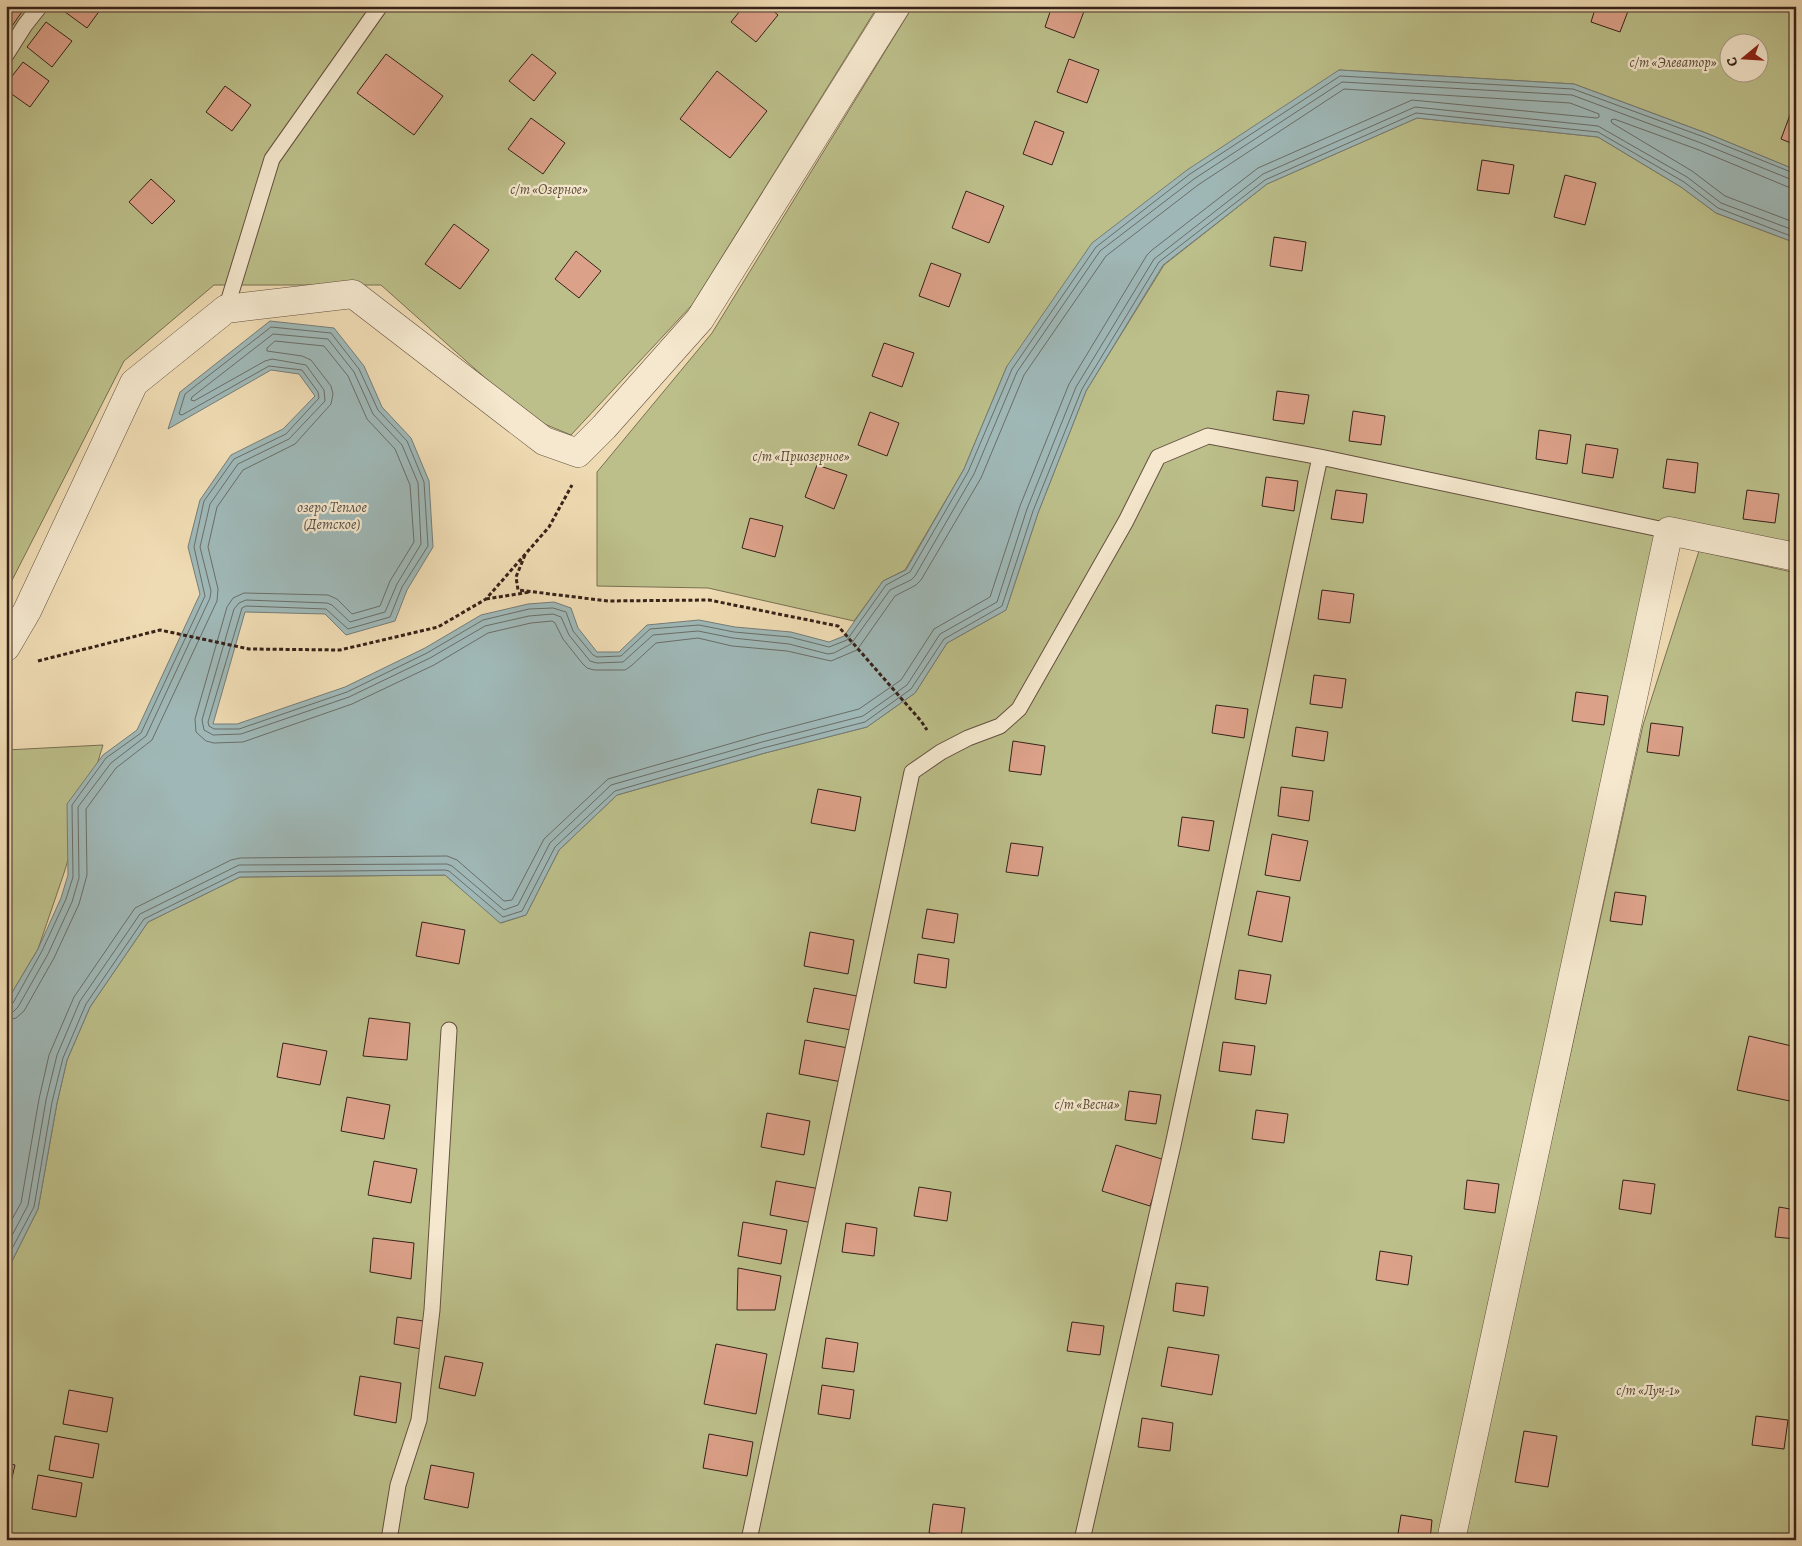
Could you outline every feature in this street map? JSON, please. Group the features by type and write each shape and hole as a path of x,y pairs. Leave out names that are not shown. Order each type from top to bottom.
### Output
{"street":[{"path":"6,648 27,611 134,383 226,309 353,294 544,441 578,453 604,428 700,319 896,6"},
{"path":"1451,1540 1669,532 1796,557"}],"lane":[{"path":"6,55 40,6"},
{"path":"226,309 272,159 380,6"},
{"path":"749,1540 912,772 941,752 968,738 1000,726 1019,709 1126,521 1158,457 1208,436 1320,457 1669,532"},
{"path":"1082,1540 1175,1136 1320,457"},
{"path":"390,1540 398,1485 419,1420 432,1310 449,1030"}],"path":[{"path":"30,664 45,658 160,630 249,649 340,650 438,627 486,599 549,527 576,477"},
{"path":"527,552 516,577 518,590 608,600 709,600 838,626 921,721"},
{"path":"486,599 533,592"}],"green space":[{"name":"с/т «Озерное»","path":"6,6 878,6 692,305 571,435 530,418 381,285 214,285 124,361 6,592"},
{"name":"с/т «Приозерное»","path":"913,6 1796,6 1796,170 1706,133 1574,84 1339,70 1007,366 964,469 905,570 883,581 854,621 708,588 597,586 597,472 712,333"},
{"name":"с/т «Весна»","path":"1417,118 1598,137 1681,187 1716,213 1796,243 1796,546 1663,519 1438,1540 6,1540 6,1268 10,1265 38,1209 57,1103 67,1060 90,1007 148,922 240,877 445,875 501,923 526,915 559,850 617,795 765,753 867,727 915,693 947,643 1006,610 1038,513 1086,391 1164,265 1267,184"},
{"name":"с/т «Луч-1»","path":"1699,551 1796,573 1796,1540 1463,1540 1643,725"},
{"path":"103,745 64,873 38,949 6,1006 6,750"}],"water":[{"name":"озеро Теплое (Детское)","path":"1339,70 1574,84 1706,133 1796,170 1796,243 1716,213 1681,187 1598,137 1417,118 1267,184 1163,265 1086,391 1038,513 1006,610 947,643 915,693 867,727 765,753 617,795 559,850 526,915 500,923 445,875 240,877 148,922 90,1007 67,1060 57,1103 38,1209 10,1265 6,1268 6,1006 38,949 61,898 68,875 67,804 103,755 137,730 200,594 188,547 200,500 231,455 283,429 315,396 299,374 271,370 168,429 180,392 270,321 334,328 364,366 382,407 411,438 429,481 433,547 407,590 395,621 346,635 325,614 245,612 213,724 237,724 345,687 425,648 481,615 528,604 554,602 571,608 578,628 597,652 619,652 647,625 699,620 735,627 791,632 829,642 844,636 883,581 906,570 964,469 1007,366 1092,243 1187,170"}],"building":[{"path":"6,6 26,6 10,29 6,26"},
{"path":"63,6 103,6 87,28 61,9"},
{"path":"744,6 767,6 778,15 756,42 731,22"},
{"path":"1052,6 1086,6 1074,38 1045,27"},
{"path":"1596,6 1630,6 1620,32 1591,22"},
{"path":"46,22 72,41 52,67 27,47"},
{"path":"386,54 443,96 414,135 357,93"},
{"path":"532,54 556,73 534,101 509,81"},
{"path":"1069,59 1099,70 1087,103 1057,92"},
{"path":"23,62 49,81 30,107 6,90 6,84"},
{"path":"717,71 767,111 730,158 680,119"},
{"path":"225,86 251,105 232,131 206,112"},
{"path":"1793,107 1796,108 1796,145 1781,139"},
{"path":"531,118 565,143 543,174 508,149"},
{"path":"1035,121 1064,132 1052,165 1023,154"},
{"path":"1482,160 1514,165 1509,194 1477,190"},
{"path":"1565,175 1596,183 1585,225 1554,217"},
{"path":"151,179 175,201 152,224 129,202"},
{"path":"966,191 1004,206 989,243 952,228"},
{"path":"454,224 489,250 460,289 425,264"},
{"path":"1274,237 1306,242 1302,271 1270,266"},
{"path":"576,251 601,271 579,298 555,279"},
{"path":"931,263 961,274 949,307 919,296"},
{"path":"884,343 914,353 902,387 872,376"},
{"path":"1277,391 1309,395 1304,424 1273,420"},
{"path":"1353,411 1385,416 1381,445 1349,441"},
{"path":"870,412 899,423 887,456 858,445"},
{"path":"1539,430 1571,435 1567,464 1536,459"},
{"path":"1586,444 1618,449 1613,478 1582,473"},
{"path":"1667,459 1698,463 1695,493 1663,488"},
{"path":"817,465 847,475 834,509 805,497"},
{"path":"1266,477 1298,481 1294,511 1262,506"},
{"path":"1336,490 1367,494 1363,523 1331,519"},
{"path":"1747,490 1779,494 1775,523 1743,519"},
{"path":"750,518 783,526 775,557 742,548"},
{"path":"1322,590 1354,594 1350,623 1318,619"},
{"path":"1314,675 1346,679 1342,708 1310,704"},
{"path":"1576,692 1608,696 1604,725 1572,721"},
{"path":"1216,705 1248,709 1244,738 1212,733"},
{"path":"1651,723 1683,727 1679,756 1647,752"},
{"path":"1296,727 1328,732 1324,761 1292,756"},
{"path":"1013,741 1045,746 1041,775 1009,771"},
{"path":"1281,787 1313,791 1309,821 1278,816"},
{"path":"818,789 861,797 855,831 811,823"},
{"path":"1182,817 1214,821 1209,851 1178,846"},
{"path":"1272,834 1308,841 1300,881 1265,875"},
{"path":"1011,843 1043,847 1038,876 1006,872"},
{"path":"1257,891 1290,897 1282,942 1248,935"},
{"path":"1615,892 1646,896 1642,925 1610,921"},
{"path":"927,909 958,914 954,943 922,938"},
{"path":"422,922 465,930 459,964 416,956"},
{"path":"810,932 854,940 848,974 804,966"},
{"path":"918,954 949,959 946,988 914,983"},
{"path":"1239,970 1271,975 1266,1004 1235,999"},
{"path":"814,988 857,996 851,1030 807,1022"},
{"path":"369,1018 410,1023 407,1060 363,1056"},
{"path":"1749,1036 1796,1047 1796,1076 1790,1101 1737,1090"},
{"path":"805,1040 848,1048 842,1082 799,1074"},
{"path":"1223,1042 1255,1046 1251,1075 1219,1071"},
{"path":"283,1043 327,1051 320,1085 277,1077"},
{"path":"1129,1091 1161,1095 1156,1124 1125,1120"},
{"path":"347,1097 390,1105 384,1139 341,1131"},
{"path":"1256,1110 1288,1114 1284,1143 1252,1139"},
{"path":"767,1113 810,1121 804,1155 761,1147"},
{"path":"1116,1145 1165,1160 1150,1206 1102,1191"},
{"path":"374,1161 417,1169 411,1203 368,1195"},
{"path":"1467,1180 1499,1184 1495,1213 1464,1209"},
{"path":"1623,1180 1655,1184 1651,1214 1619,1209"},
{"path":"776,1181 820,1189 813,1223 770,1215"},
{"path":"919,1187 951,1192 947,1221 914,1216"},
{"path":"1779,1207 1796,1210 1796,1239 1775,1237"},
{"path":"743,1222 787,1230 781,1264 738,1256"},
{"path":"846,1223 877,1228 874,1256 842,1252"},
{"path":"373,1238 414,1243 411,1279 370,1272"},
{"path":"1380,1251 1412,1256 1408,1285 1376,1280"},
{"path":"738,1268 781,1276 775,1310 737,1310"},
{"path":"1176,1283 1208,1287 1204,1316 1173,1311"},
{"path":"397,1317 430,1322 427,1350 394,1344"},
{"path":"1072,1322 1104,1326 1100,1355 1067,1351"},
{"path":"826,1338 858,1343 854,1372 822,1368"},
{"path":"716,1344 767,1354 756,1414 704,1404"},
{"path":"1168,1347 1219,1355 1212,1395 1161,1386"},
{"path":"445,1356 483,1363 475,1396 439,1388"},
{"path":"360,1376 401,1383 396,1423 354,1415"},
{"path":"822,1385 854,1390 850,1419 818,1414"},
{"path":"69,1390 113,1398 107,1432 63,1424"},
{"path":"1756,1416 1788,1420 1784,1449 1752,1445"},
{"path":"1142,1418 1173,1423 1170,1451 1138,1447"},
{"path":"1524,1431 1557,1436 1548,1487 1515,1482"},
{"path":"709,1434 753,1442 747,1476 703,1468"},
{"path":"55,1436 99,1444 93,1478 49,1470"},
{"path":"6,1463 15,1465 7,1499 6,1499"},
{"path":"431,1465 474,1473 468,1508 424,1499"},
{"path":"38,1475 82,1483 76,1517 32,1509"},
{"path":"933,1504 965,1508 961,1537 929,1533"},
{"path":"1401,1515 1432,1520 1430,1540 1397,1540"}],"park label":[{"name":"с/т «Элеватор»","path":"1673,62"}]}
